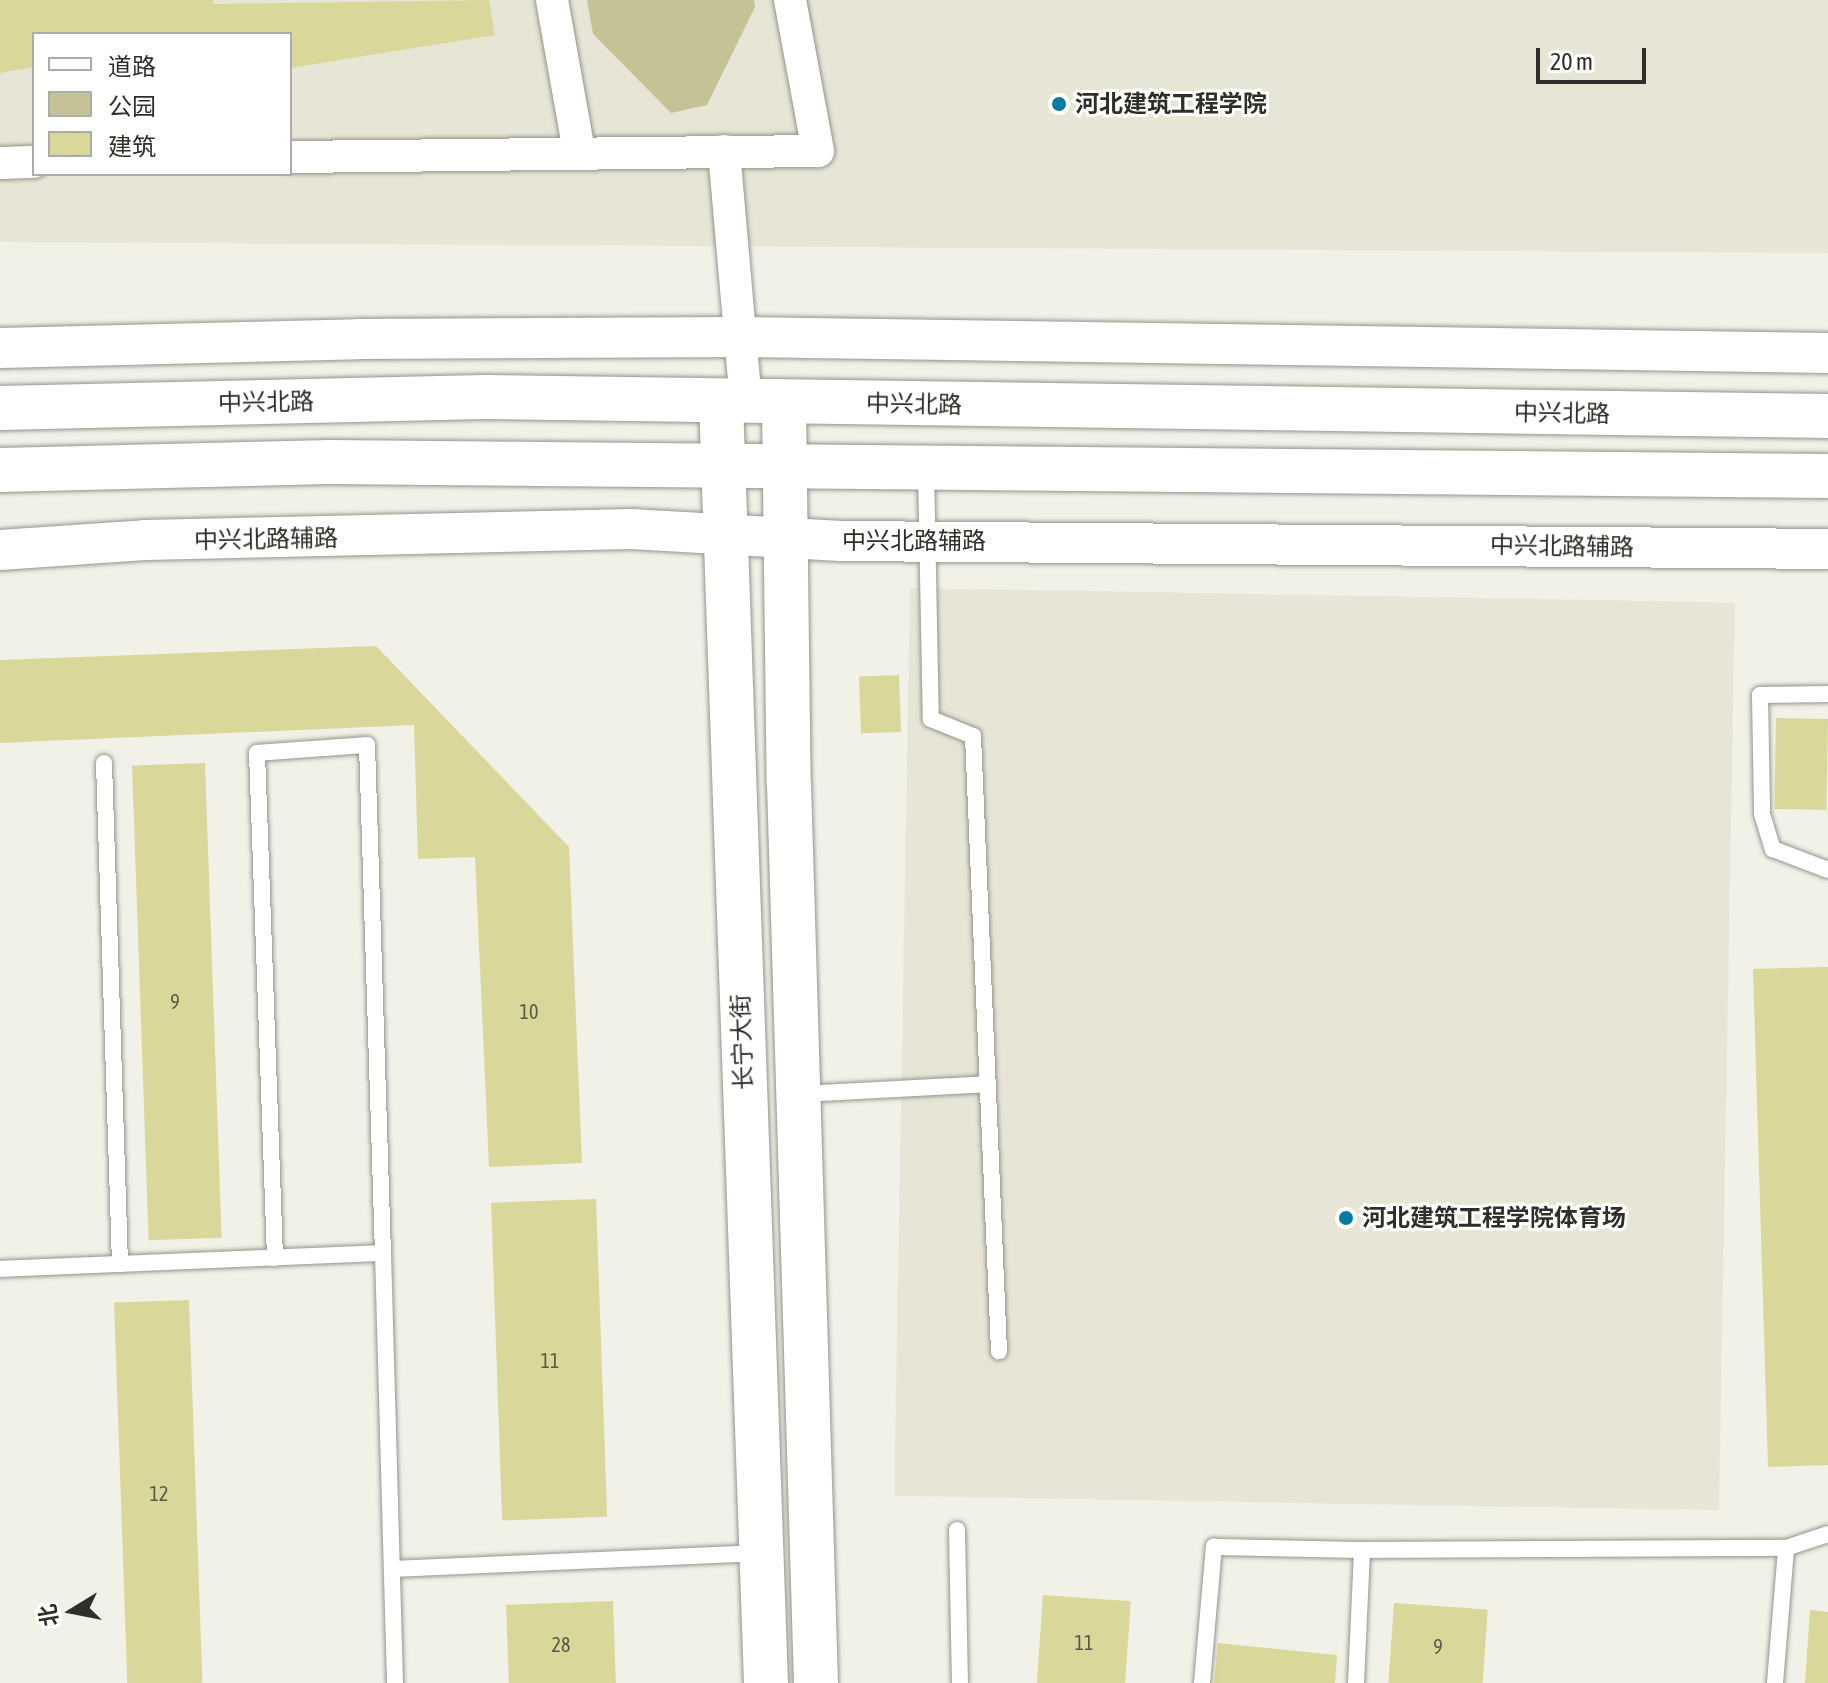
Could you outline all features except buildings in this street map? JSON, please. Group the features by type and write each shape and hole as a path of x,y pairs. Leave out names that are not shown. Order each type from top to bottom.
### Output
{"main road":[{"name":"中兴北路","path":"0,408 484,397 1828,416"},
{"name":"长宁大街","path":"751,401 721,466 766,1683"},
{"path":"751,401 784,466 798,1094 816,1683"},
{"path":"0,470 330,462 1828,476"}],"street":[{"path":"552,0 579,151"},
{"path":"292,157 579,151 818,151 790,0"},
{"path":"724,151 741,337 751,401"},
{"path":"0,163 32,162"},
{"path":"0,348 358,339 741,337 1828,353"},
{"name":"中兴北路辅路","path":"0,550 145,540 631,529 785,539 1828,549"}],"lane":[{"path":"926,467 931,719 973,736 999,1351"},
{"path":"1828,694 1760,695 1762,814 1773,849 1828,870"},
{"path":"275,1258 257,753 367,745 394,1569 395,1683"},
{"path":"104,763 120,1264"},
{"path":"798,1094 988,1084"},
{"path":"0,1269 383,1253"},
{"path":"957,1530 960,1683"},
{"path":"1202,1683 1214,1547 1362,1550 1786,1548 1828,1534"},
{"path":"1775,1683 1786,1548"},
{"path":"1356,1683 1362,1550"},
{"path":"394,1569 761,1552"}],"shaded area":[{"name":"河北建筑工程学院","path":"0,0 1828,0 1828,253 0,242"},
{"name":"河北建筑工程学院体育场","path":"910,588 1735,602 1719,1510 894,1496"}],"green space":[{"path":"587,0 754,0 755,7 707,105 671,113 593,34"}],"place":[{"name":"河北建筑工程学院","path":"1059,104"},
{"name":"河北建筑工程学院体育场","path":"1346,1218"}]}
